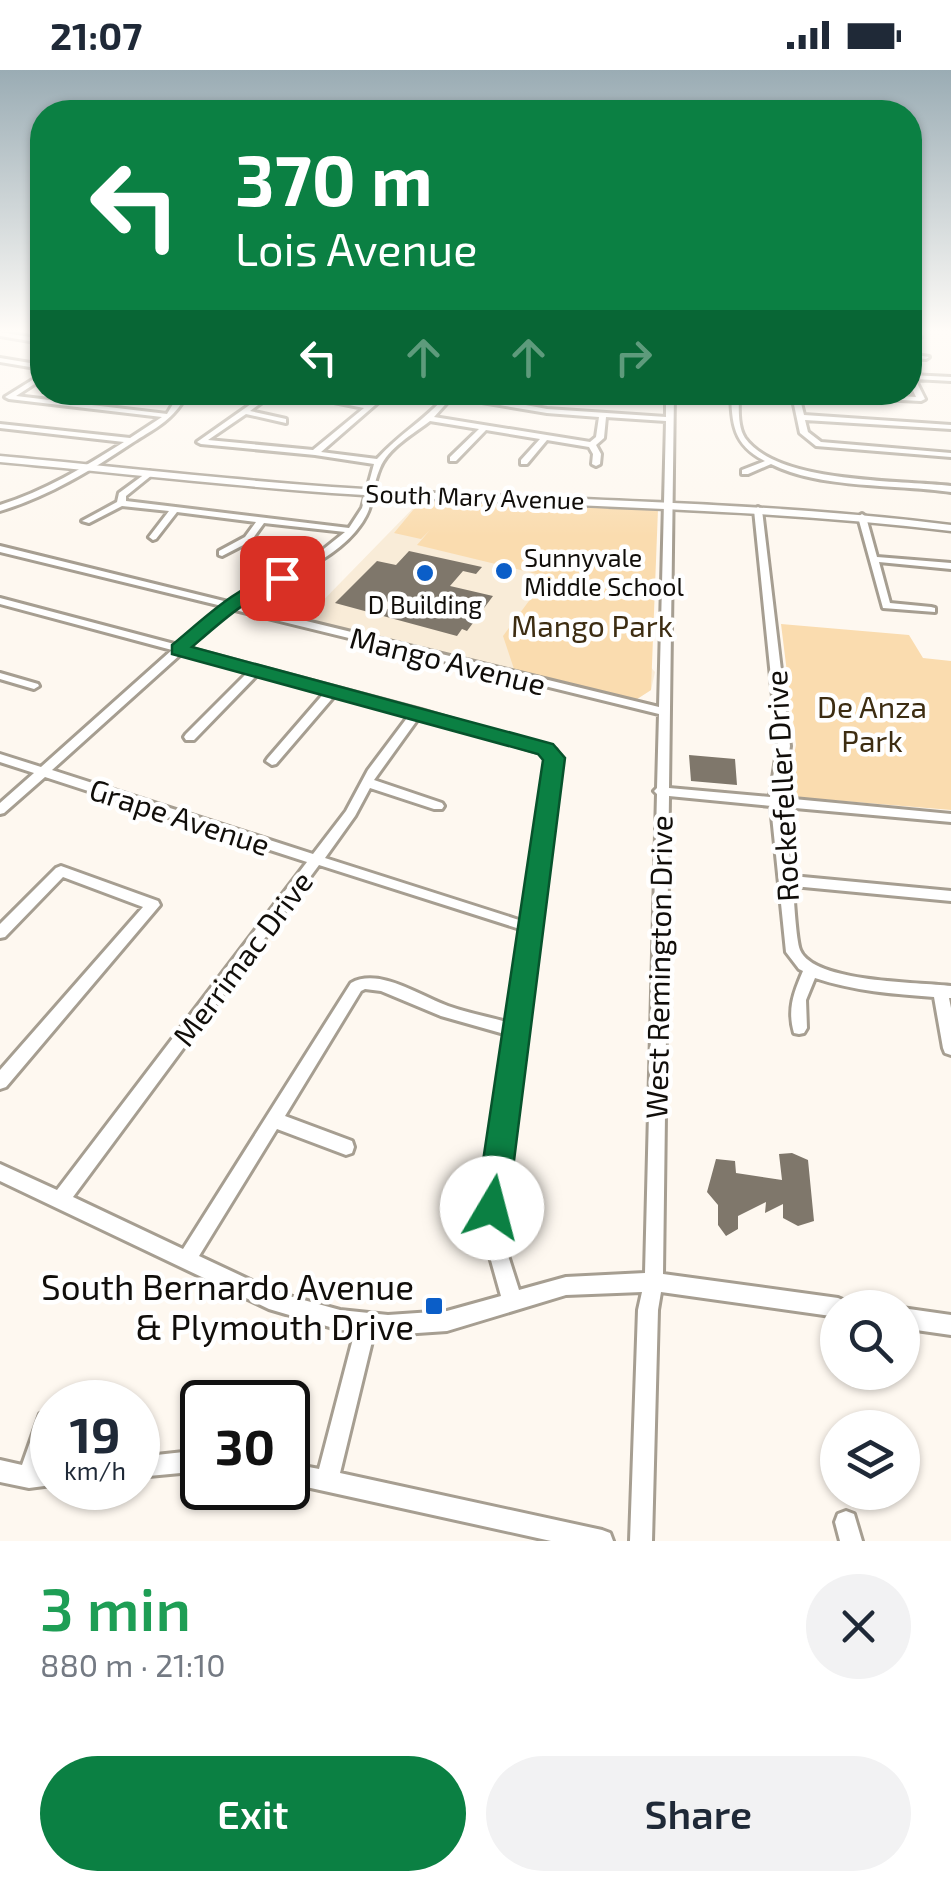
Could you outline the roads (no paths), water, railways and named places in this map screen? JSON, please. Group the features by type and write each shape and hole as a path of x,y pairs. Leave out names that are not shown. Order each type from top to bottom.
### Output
{"main road":[{"name":"South Mary Avenue","path":"0,459 370,492 758,510 951,528"}],"street":[{"path":"76,405 169,416"},
{"path":"0,508 35,498 169,416 176,405"},
{"path":"254,405 201,442 378,462"},
{"path":"359,405 370,407"},
{"path":"314,452 372,405"},
{"path":"0,810 228,606 253,588 311,564 348,530 365,512 378,462 440,405"},
{"path":"516,405 669,419"},
{"name":"West Remington Drive","path":"641,1541 648,1310 654,1282 670,405"},
{"path":"736,405 739,434 750,448 772,461 833,478 951,489"},
{"path":"798,405 807,438 826,446 951,456"},
{"path":"244,412 283,421"},
{"path":"426,418 592,445 600,438 603,414"},
{"path":"800,418 951,427"},
{"path":"0,426 130,440"},
{"path":"452,458 484,428"},
{"path":"524,462 544,439"},
{"path":"592,445 598,454 596,464"},
{"path":"745,472 772,461"},
{"path":"120,504 122,495 149,472"},
{"path":"86,521 120,504 348,530"},
{"name":"Rockefeller Drive","path":"758,510 784,746 776,802 784,880 793,952 810,972"},
{"path":"153,536 173,512"},
{"path":"862,517 886,606 931,610"},
{"path":"222,553 248,539 261,522"},
{"name":"Mango Avenue","path":"0,549 663,712"},
{"path":"874,559 951,566"},
{"path":"2,604 417,712 552,753 492,1208 496,1246 512,1303"},
{"path":"190,737 256,670"},
{"path":"0,676 34,686"},
{"path":"272,761 332,690"},
{"name":"Merrimac Drive","path":"60,1200 351,813 366,782 417,712"},
{"name":"Grape Avenue","path":"0,758 532,925"},
{"path":"366,782 438,806"},
{"path":"660,790 951,818"},
{"path":"0,932 61,871 153,905 0,1082"},
{"path":"784,880 951,896"},
{"path":"799,1028 798,1000 810,972 834,979 946,991 951,1048"},
{"path":"186,1261 363,982 382,985 446,1012 516,1031"},
{"path":"274,1120 346,1146"},
{"path":"0,1172 292,1308 367,1323 447,1321 566,1286 654,1282 820,1305"},
{"path":"920,1320 951,1324"},
{"path":"326,1481 367,1323"},
{"path":"0,1471 30,1477"},
{"path":"310,1478 602,1541"}],"place":[{"name":"Sunnyvale Middle School","path":"504,571"},
{"name":"D Building","path":"425,573"},
{"name":"South Bernardo Avenue & Plymouth Drive","path":"434,1306"}],"park label":[{"name":"Mango Park","path":"592,625"},
{"name":"De Anza Park","path":"872,723"}]}
